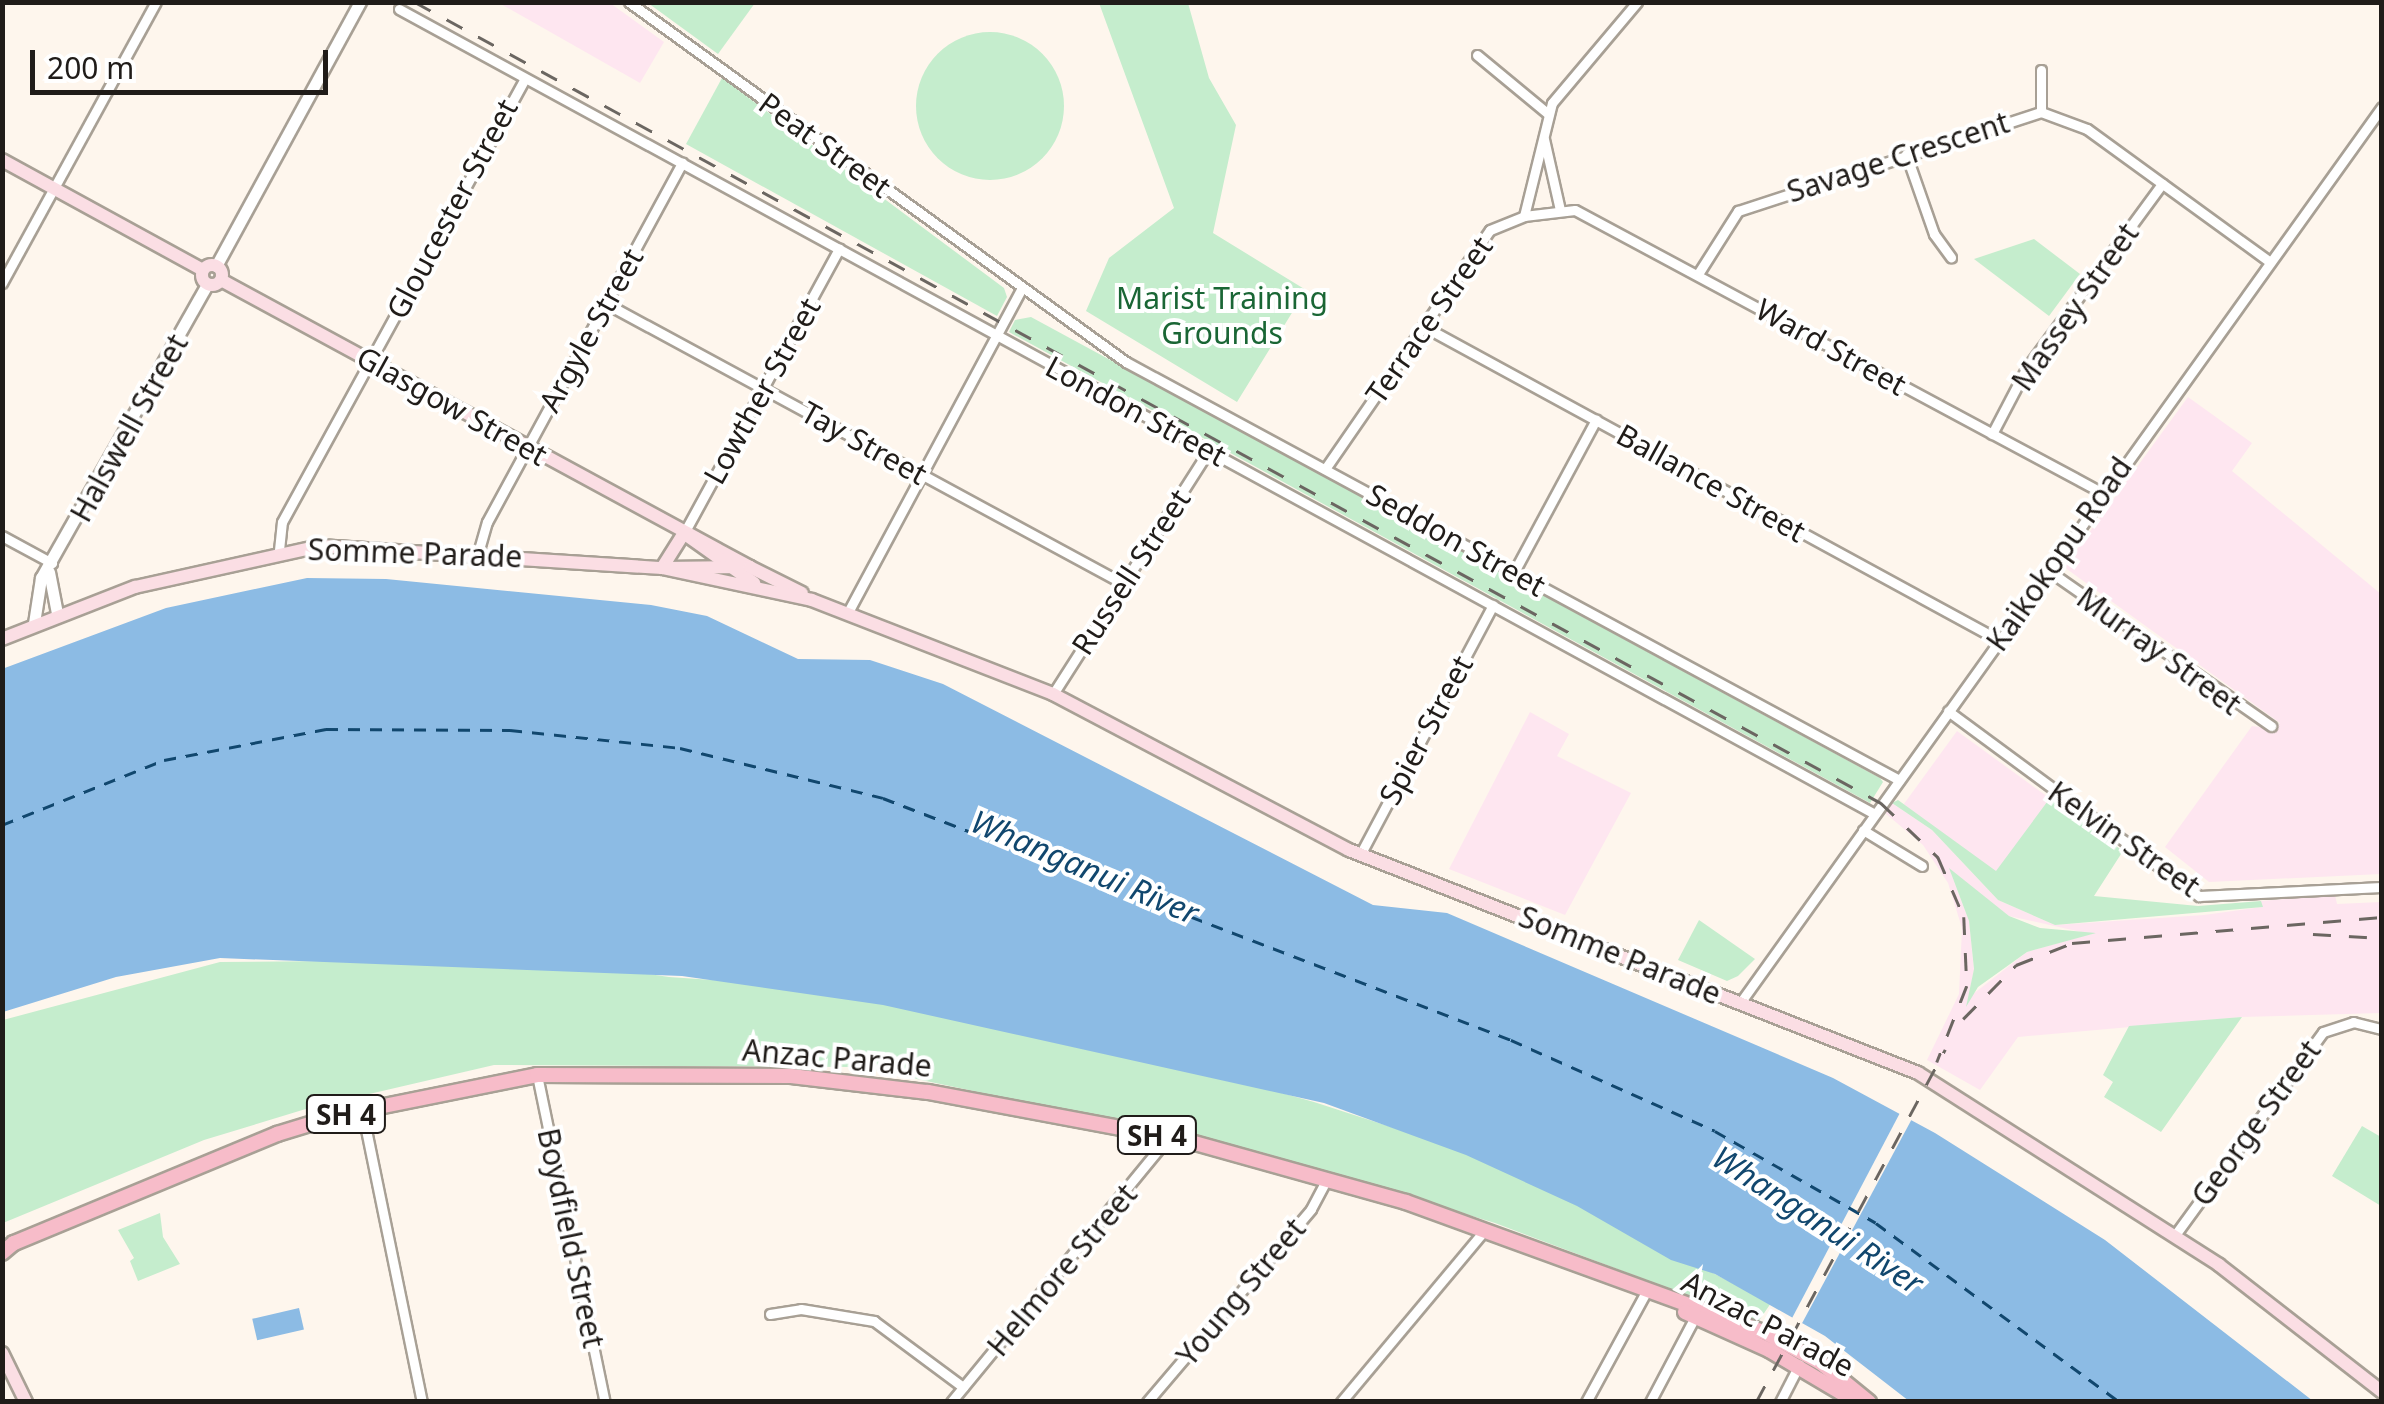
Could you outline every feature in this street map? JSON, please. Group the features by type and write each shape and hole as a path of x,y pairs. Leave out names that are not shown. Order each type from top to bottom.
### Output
{"main road":[{"name":"Glasgow Street","path":"2,160 750,567"},
{"name":"Glasgow Street","path":"684,532 720,564 762,587"},
{"path":"662,568 684,532"},
{"name":"Somme Parade","path":"2,639 56,614 280,550 478,553 662,568 812,600"},
{"name":"Somme Parade","path":"662,568 720,564 750,567 812,600 1054,694 1360,855 1927,1078 2279,1308 2381,1390"},
{"name":"Anzac Parade","path":"6,1246 276,1134 362,1110 537,1075 869,1084 1169,1137 1328,1178 1485,1230 1784,1342 1869,1402"},
{"name":"Anzac Parade","path":"1650,1293 1799,1366 1856,1402"},
{"path":"2,1353 26,1402"}],"street":[{"path":"2,283 156,2"},
{"name":"Halswell Street","path":"34,623 35,594 360,2"},
{"name":"Peat Street","path":"629,2 1021,289"},
{"path":"1524,216 1547,113 1637,2"},
{"name":"London Street","path":"399,10 523,82 682,163 1875,814"},
{"path":"1477,55 1547,113"},
{"path":"2041,70 2041,112"},
{"name":"Gloucester Street","path":"280,550 282,522 523,82"},
{"name":"Kaikokopu Road","path":"1740,1002 2049,571 2100,492 2382,107"},
{"name":"Savage Crescent","path":"1698,274 1738,211 2041,112 2087,129 2269,260"},
{"path":"1543,131 1560,210"},
{"path":"1906,154 1934,234 1951,258"},
{"name":"Argyle Street","path":"478,553 481,532 682,163"},
{"name":"Massey Street","path":"1992,434 2026,368 2162,184"},
{"name":"Terrace Street","path":"1325,468 1490,230 1524,216 1560,210"},
{"name":"Ward Street","path":"1560,210 1587,213 2100,492"},
{"name":"Lowther Street","path":"684,532 839,249"},
{"path":"846,614 1021,289"},
{"name":"Seddon Street","path":"1021,289 1126,362 1899,780"},
{"name":"Tay Street","path":"605,303 1124,584"},
{"name":"Ballance Street","path":"1423,326 1999,640"},
{"path":"1514,572 1596,420"},
{"name":"Russell Street","path":"1054,694 1210,450"},
{"path":"2,536 52,568 56,614"},
{"name":"Murray Street","path":"2049,571 2271,726"},
{"name":"Spier Street","path":"1360,855 1493,605"},
{"name":"Kelvin Street","path":"1948,711 2199,896 2382,887"},
{"path":"1863,830 1922,866"},
{"name":"George Street","path":"2174,1236 2318,1038 2346,1023 2382,1028"},
{"name":"Boydfield Street","path":"537,1075 605,1402"},
{"path":"362,1110 422,1402"},
{"name":"Helmore Street","path":"951,1402 1169,1137"},
{"name":"Young Street","path":"1147,1402 1312,1208 1328,1178"},
{"path":"1340,1402 1485,1230"},
{"path":"1586,1402 1650,1293"},
{"path":"770,1314 801,1309 874,1321 963,1388"},
{"path":"1650,1402 1695,1318"},
{"path":"1780,1402 1799,1366"}],"shaded area":[{"path":"499,3 610,3 664,42 640,83"},
{"path":"2188,397 2252,443 2232,471 2381,594 2381,874 2209,882 2165,847 2252,726 2275,729 2280,723 2064,567"},
{"path":"1530,712 1569,734 1557,756 1631,793 1565,915 1449,869"},
{"path":"1957,731 2050,799 1997,872 1904,805"},
{"path":"1892,803 1932,830 1998,900 2055,925 2204,915 2262,907 2261,901 2335,895 2337,904 2381,902 2381,1013 2242,1017 2018,1037 1980,1090 1927,1060 1959,994 1962,928 1948,883 1923,845 1885,813","holes":["1951,873 2009,916 2090,934 2027,952 1968,998 1974,970 1969,921"]}],"green space":[{"path":"648,3 755,3 718,54"},
{"name":"Marist Training Grounds","path":"1099,3 1188,3 1209,78 1236,125 1213,233 1306,290 1237,402 1086,311 1109,258 1174,208"},
{"path":"990,32 1018,38 1042,54 1058,78 1064,106 1058,134 1042,158 1018,174 990,180 962,174 938,158 922,134 916,106 922,78 938,54 962,38"},
{"path":"722,78 1004,288 1007,297 997,316 686,144"},
{"path":"2034,239 2080,274 2049,316 1974,259"},
{"path":"1031,317 1883,782 1870,803 1009,332 1015,320"},
{"path":"2050,798 2123,851 2094,896 2198,906 2261,901 2263,907 2055,925 1998,900 1932,830 1892,803 1898,800 1996,871"},
{"path":"1949,868 2009,916 2040,928 2096,933 2027,952 1978,987 1966,1007 1974,969 1969,921"},
{"path":"1699,920 1755,959 1738,976 1727,981 1678,960"},
{"path":"549,959 669,977 784,985 1140,1054 1314,1102 1496,1161 1771,1303 1758,1322 1495,1223 1261,1152 860,1067 494,1065 309,1108 204,1140 3,1223 3,1020 220,962"},
{"path":"2242,1017 2161,1132 2104,1097 2113,1082 2103,1075 2129,1026"},
{"path":"2362,1126 2381,1137 2381,1206 2332,1176"},
{"path":"160,1213 163,1237 180,1264 138,1281 130,1261 134,1258 118,1230"}],"water":[{"name":"Whanganui River","path":"307,578 386,579 651,605 707,616 798,659 870,660 943,684 1373,905 1447,913 1833,1078 1935,1133 2105,1240 2313,1401 1909,1401 1825,1336 1715,1274 1671,1260 1577,1206 1466,1155 1324,1103 883,1005 682,976 220,958 116,977 3,1012 2,669 166,608"},
{"path":"299,1308 304,1329 257,1340 252,1319"}],"pier":[{"path":"1902,1109 1914,1115 1800,1327 1790,1322"}],"ferry route":[{"path":"2,825 164,760 326,729 510,730 680,748 883,798 1511,1040 1715,1131 1876,1223 2120,1402"}],"railway":[{"path":"415,2 1881,803 1938,857 1964,917 1967,986 1937,1062"},
{"path":"1963,1019 2016,965 2072,943 2382,917"},
{"path":"2313,934 2382,938"},
{"path":"1756,1402 1945,1049"}]}
